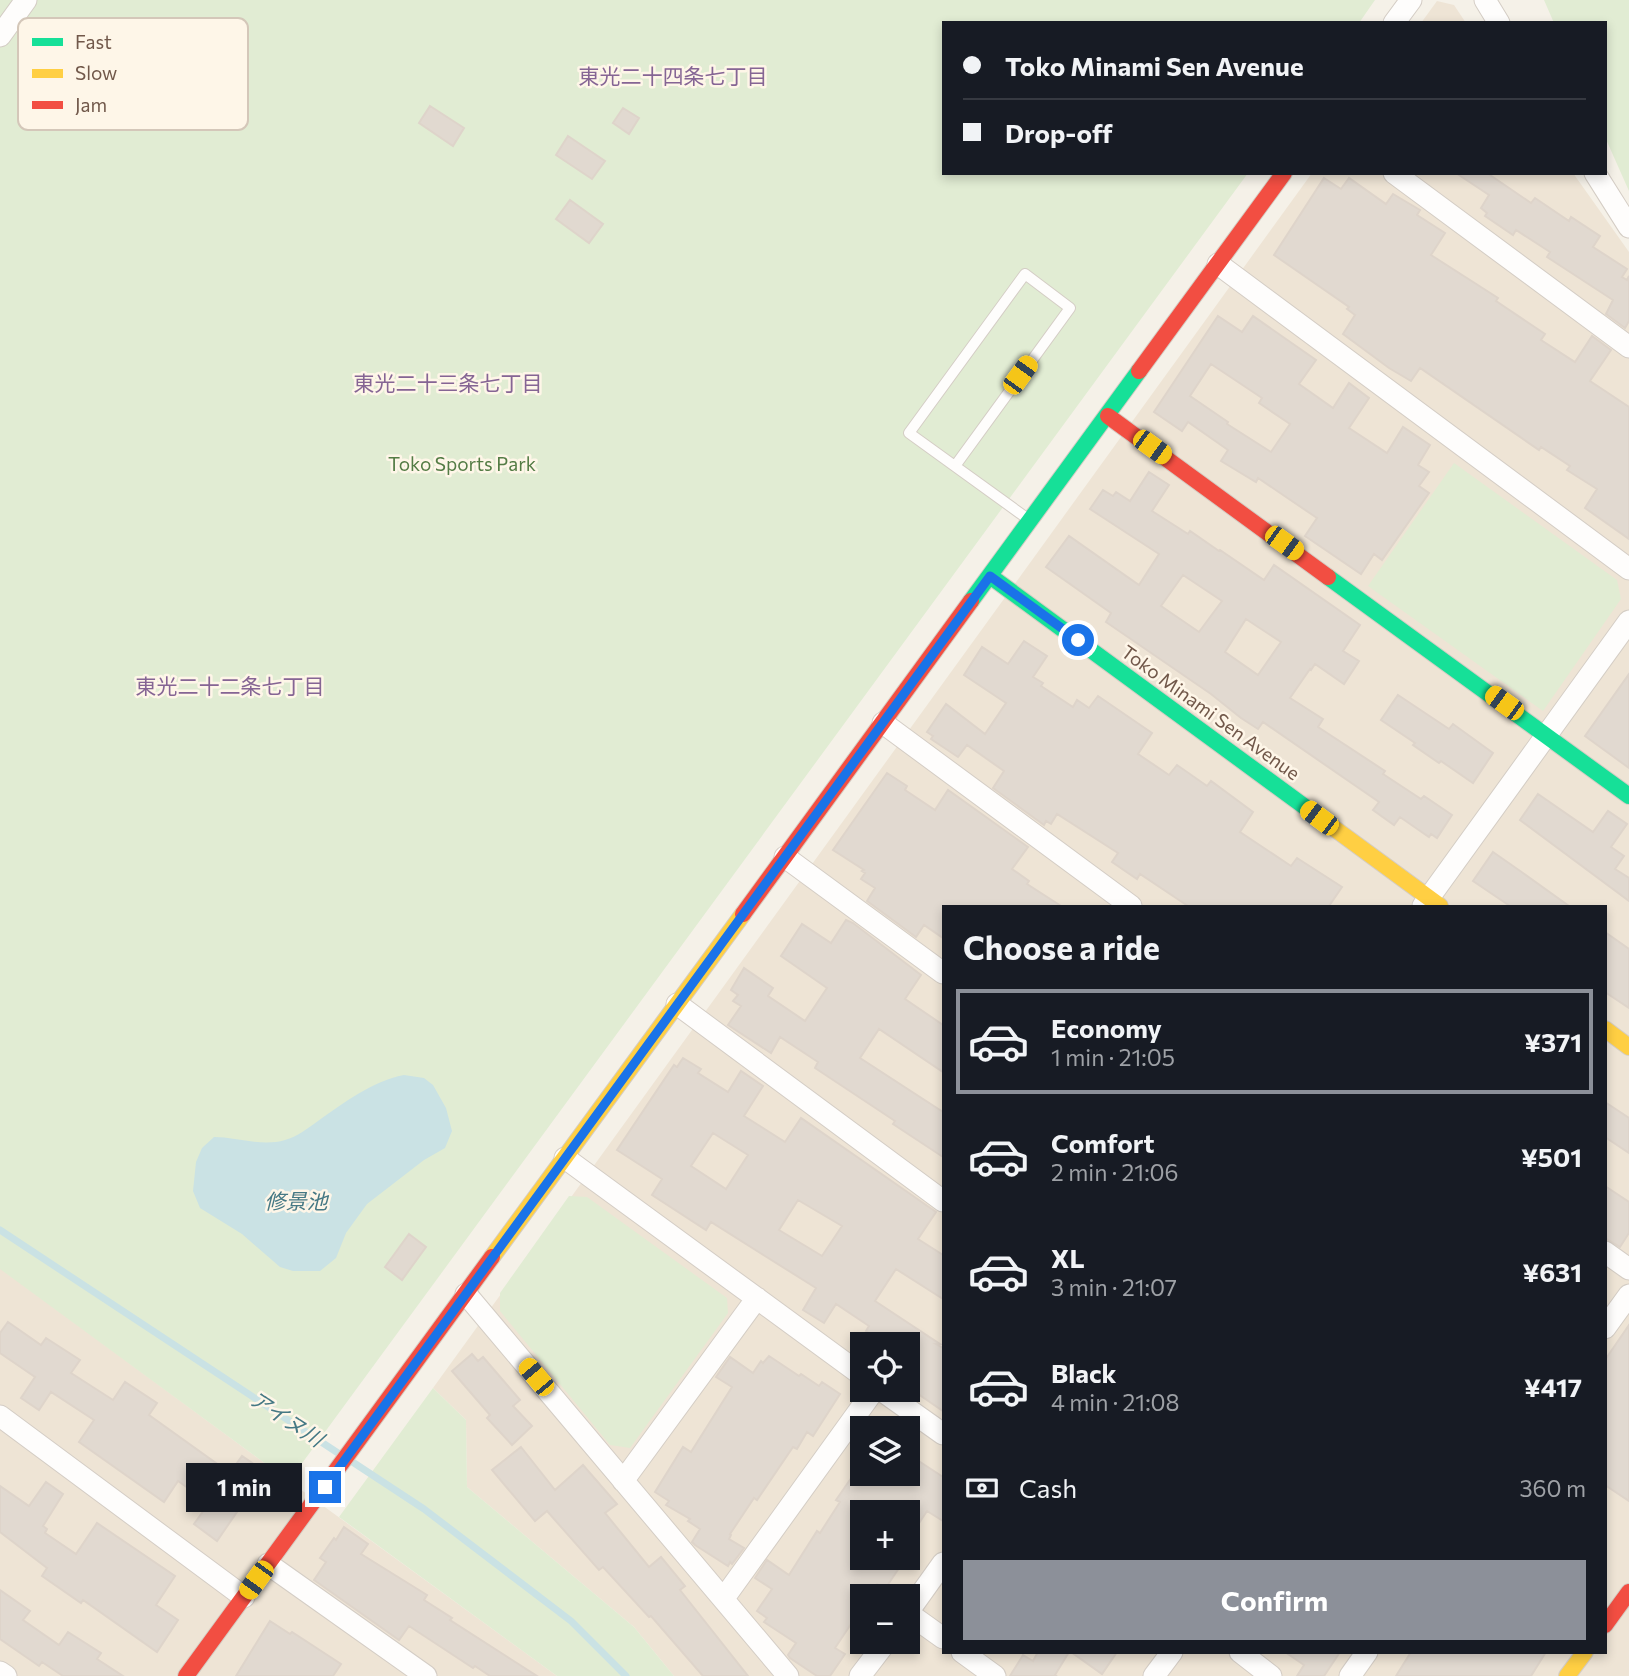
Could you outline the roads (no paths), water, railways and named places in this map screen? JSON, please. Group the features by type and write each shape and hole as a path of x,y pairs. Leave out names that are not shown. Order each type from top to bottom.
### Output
{"street":[{"path":"0,36 26,0"},
{"path":"1395,21 1411,0"},
{"path":"1485,0 1498,21"},
{"path":"186,1676 1283,175"},
{"path":"1397,175 1629,346"},
{"path":"1596,175 1629,227"},
{"path":"1218,264 1629,569"},
{"path":"1108,415 1629,796"},
{"name":"Toko Minami Sen Avenue","path":"990,576 1431,904"},
{"path":"1431,904 1629,621"},
{"path":"883,723 1131,905"},
{"path":"785,857 942,972"},
{"path":"677,1004 942,1201"},
{"path":"1607,1030 1629,1047"},
{"path":"565,1158 850,1366"},
{"path":"1607,1253 1629,1269"},
{"path":"466,1294 788,1676"},
{"path":"1607,1325 1629,1296"},
{"path":"623,1481 757,1298"},
{"path":"724,1598 865,1402"},
{"path":"898,1402 942,1433"},
{"path":"0,1416 244,1597"},
{"path":"268,1564 426,1676"},
{"path":"920,1595 942,1564"},
{"path":"1607,1622 1629,1592"},
{"path":"920,1621 942,1637"},
{"path":"860,1676 877,1654"},
{"path":"965,1654 995,1676"},
{"path":"1154,1676 1170,1654"},
{"path":"1243,1654 1272,1676"},
{"path":"1350,1676 1366,1654"},
{"path":"1567,1676 1583,1654"},
{"path":"0,1672 6,1676"}],"lane":[{"path":"955,466 1070,308 1025,274 909,433 1030,521"}],"water":[{"name":"修景池","path":"404,1075 424,1078 433,1085 446,1108 452,1131 445,1148 424,1160 367,1204 346,1233 336,1258 320,1271 293,1271 280,1267 242,1234 200,1208 193,1191 196,1162 202,1148 214,1137 258,1142 289,1139 370,1087"}],"waterway":[{"name":"アイヌ川","path":"0,1230 341,1455"},
{"name":"アイヌ川","path":"351,1461 424,1509 571,1621 626,1676"}],"district":[{"name":"東光二十四条七丁目","path":"673,75"},
{"name":"東光二十三条七丁目","path":"448,382"},
{"name":"東光二十二条七丁目","path":"230,685"}],"park label":[{"name":"Toko Sports Park","path":"462,463"}]}
